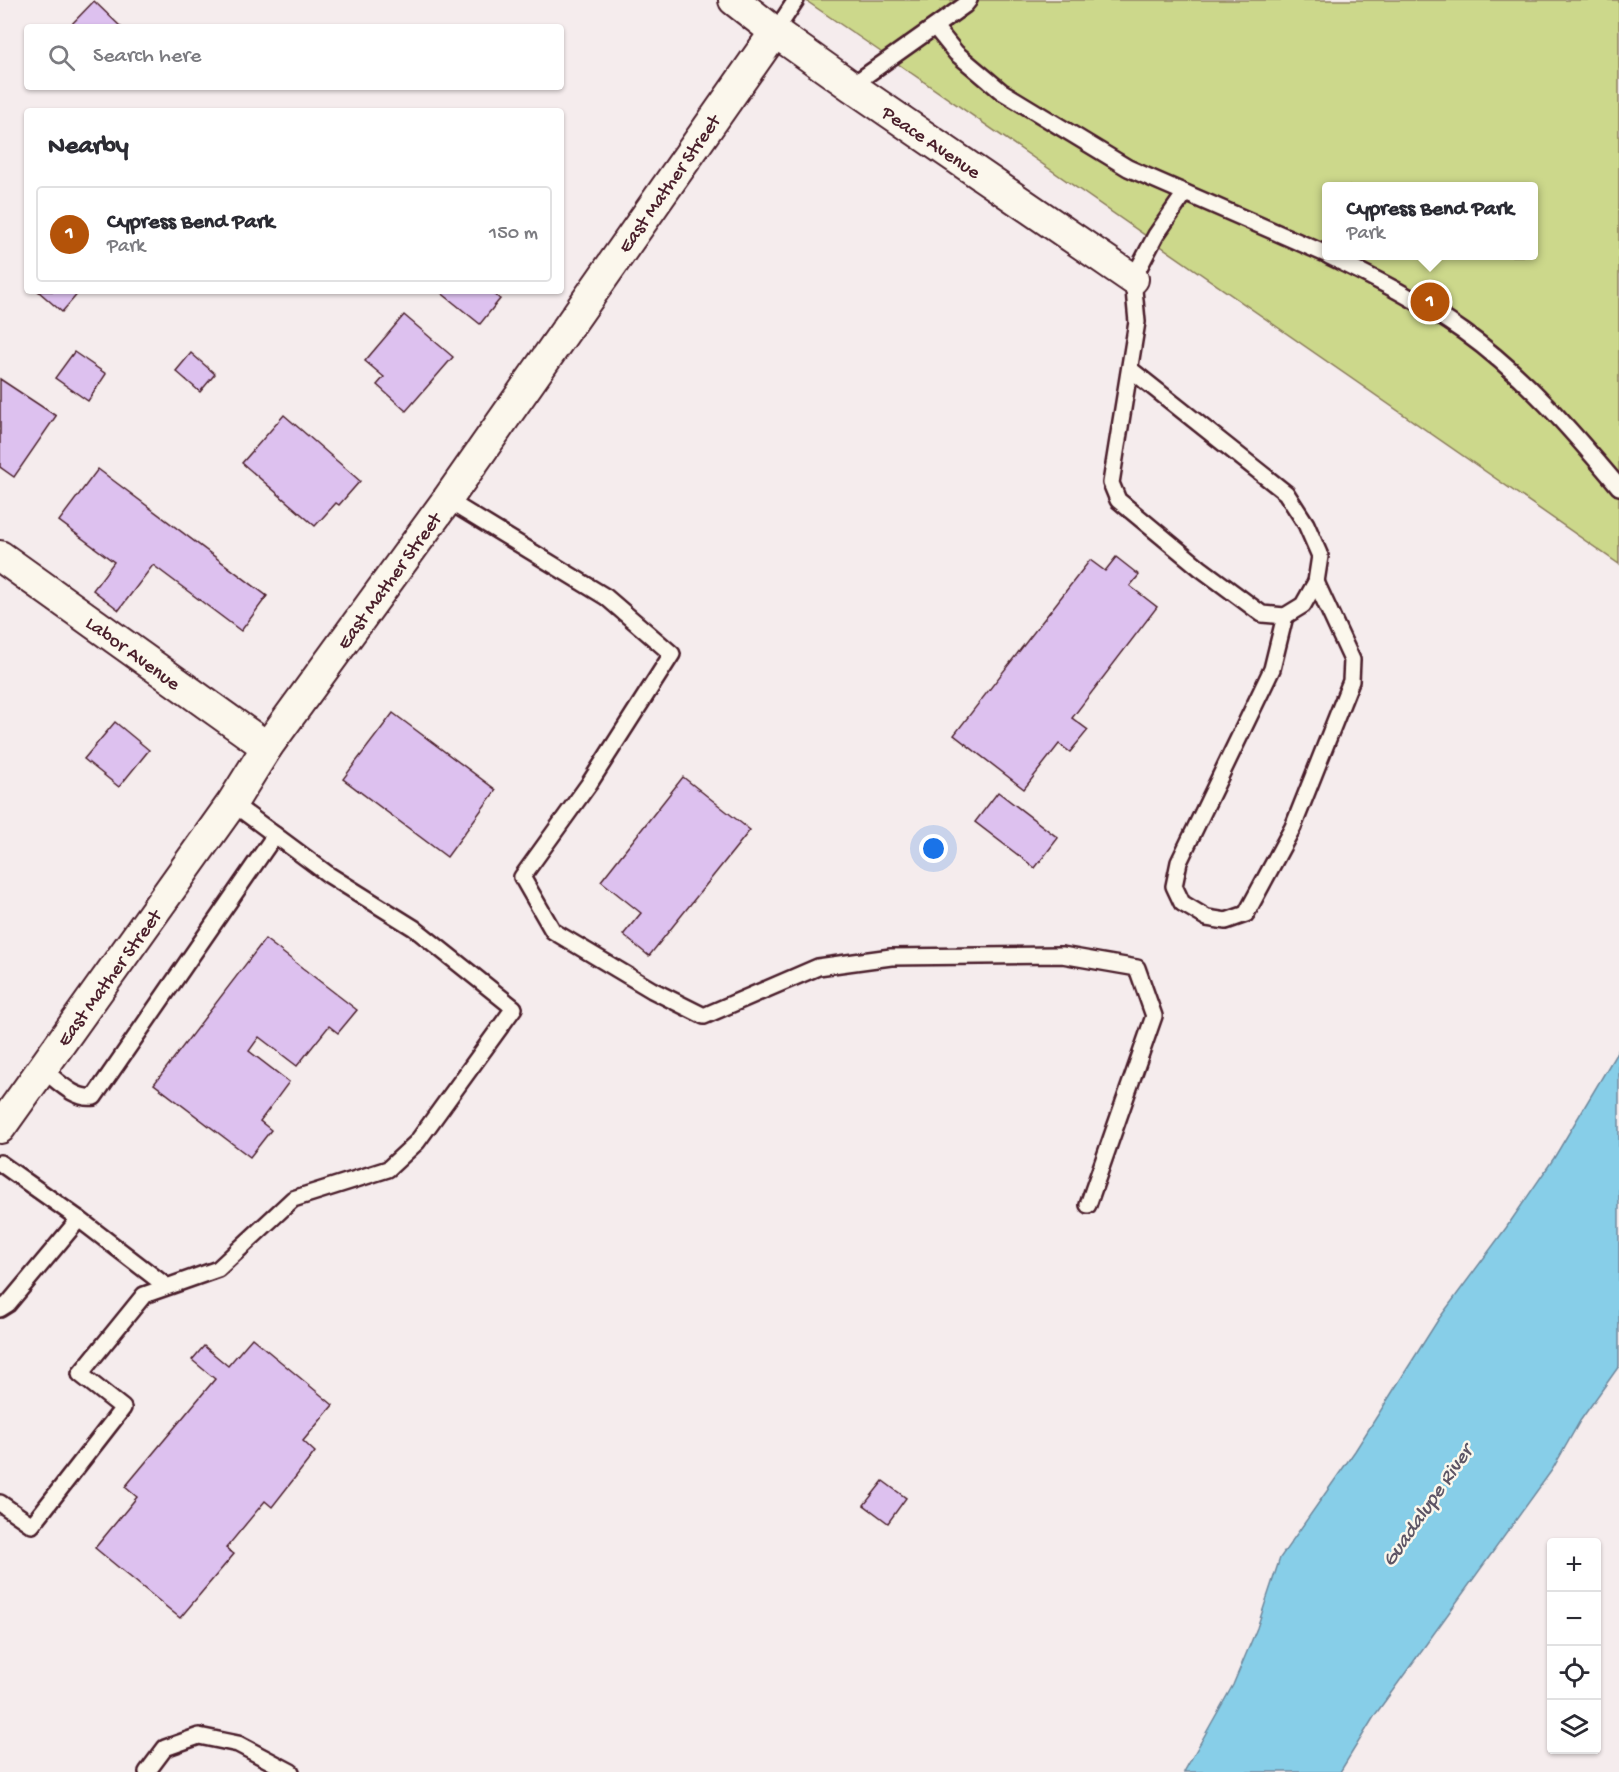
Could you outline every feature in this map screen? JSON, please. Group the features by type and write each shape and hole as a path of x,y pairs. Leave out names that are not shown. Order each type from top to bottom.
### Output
{"street":[{"name":"Peace Avenue","path":"734,0 851,86 1133,279"},
{"name":"East Mather Street","path":"0,1128 232,803 267,747 447,500 775,32"},
{"name":"Labor Avenue","path":"0,556 267,747"}],"lane":[{"path":"775,32 796,0"},
{"path":"851,86 969,0"},
{"path":"935,27 956,53 1001,91 1128,168 1322,252"},
{"path":"1130,369 1286,493 1306,524 1320,556 1316,582 1303,605 1285,616 1262,615 1200,568 1118,500 1111,483 1137,322 1133,279 1156,235 1185,193"},
{"path":"1338,260 1408,295 1466,333 1550,409 1619,487"},
{"path":"447,500 606,597 672,654 589,784 522,877 553,931 652,990 704,1016 818,967 891,957 1062,955 1137,968 1154,1016 1088,1205"},
{"path":"1285,616 1272,669 1179,862 1174,886 1182,903 1207,918 1226,921 1246,914 1293,826 1351,681 1352,660 1316,582"},
{"path":"0,1503 32,1525 123,1408 80,1374 144,1295 218,1269 293,1199 388,1169 417,1142 514,1008 414,928 329,875 232,803"},
{"path":"42,1069 74,1094 86,1098 94,1097 275,835"},
{"path":"0,1163 79,1219 166,1286"},
{"path":"0,1309 8,1304 79,1219"},
{"path":"147,1772 165,1748 199,1736 238,1744 291,1772"}],"green space":[{"path":"805,0 1619,0 1619,564 865,41"}],"water":[{"name":"Guadalupe River","path":"1619,1049 1619,1366 1580,1421 1552,1470 1375,1715 1340,1772 1184,1772 1233,1685 1257,1628 1280,1558 1355,1451 1438,1320 1554,1158"}],"building":[{"path":"94,1 118,24 72,24"},
{"path":"41,294 77,294 62,312"},
{"path":"443,294 494,294 500,299 480,324"},
{"path":"404,315 453,357 406,411 377,385 384,377 365,361"},
{"path":"74,352 106,374 88,401 55,378"},
{"path":"191,353 215,374 200,392 176,371"},
{"path":"0,379 56,416 14,477 0,467"},
{"path":"284,415 360,481 339,505 336,503 315,526 242,463"},
{"path":"98,469 267,596 241,631 153,565 119,610 93,590 114,562 59,521"},
{"path":"1116,557 1139,575 1130,586 1157,607 1072,718 1088,730 1070,752 1059,744 1024,789 954,735 1090,560 1105,571"},
{"path":"393,713 496,790 447,857 343,779"},
{"path":"115,722 149,750 119,787 84,759"},
{"path":"683,777 750,830 649,956 623,935 641,913 601,881"},
{"path":"998,792 1058,838 1035,868 975,822"},
{"path":"265,939 357,1010 338,1033 329,1026 297,1066 259,1037 249,1051 289,1082 260,1121 271,1130 250,1157 154,1084"},
{"path":"252,1338 333,1405 303,1441 315,1452 272,1507 265,1501 226,1548 234,1554 180,1618 95,1548 137,1497 125,1487 215,1379 192,1360 204,1346 228,1366"},
{"path":"883,1481 906,1498 888,1523 864,1505"}],"place":[{"name":"Cypress Bend Park","path":"1430,302"}]}
